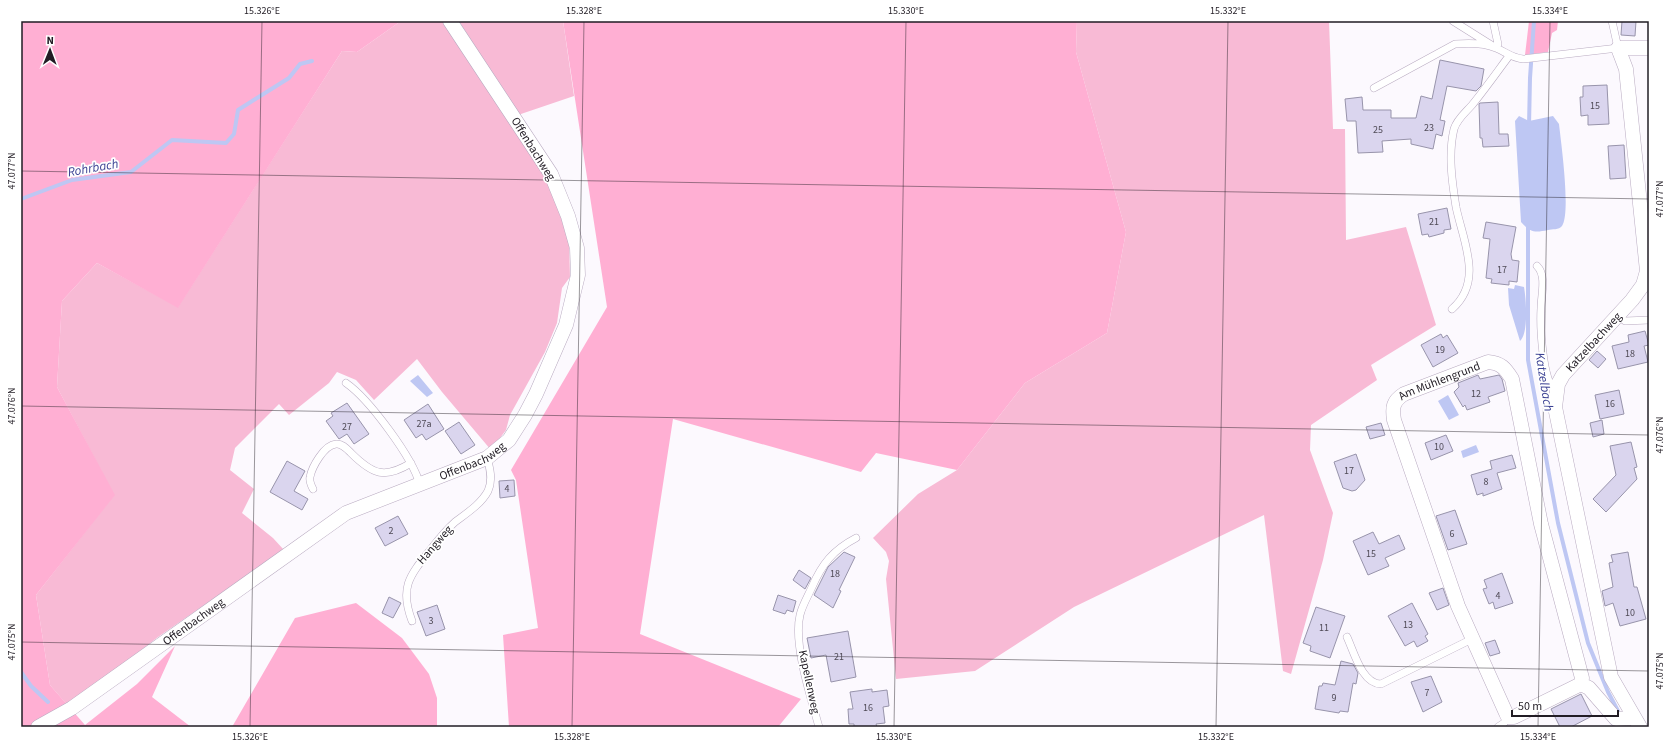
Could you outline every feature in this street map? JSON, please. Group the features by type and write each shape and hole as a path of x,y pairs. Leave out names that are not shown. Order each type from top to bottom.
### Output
{"street":[{"name":"Offenbachweg","path":"38,727 72,708 346,513 420,486 487,458 509,440 525,415 536,394 566,326 578,276 577,248 568,216 551,174 450,21"},
{"path":"1618,48 1649,48"},
{"name":"Katzelbachweg","path":"1618,48 1626,69 1647,271 1643,285 1618,316 1563,375 1558,384 1555,407 1611,677 1636,723"},
{"name":"Am Mühlengrund","path":"1508,717 1458,606 1425,515 1394,420 1392,407 1396,398 1404,394 1488,362 1498,363 1506,369 1512,379 1541,524 1581,674 1581,684"},
{"path":"1508,717 1514,718 1581,684 1589,688 1616,719 1636,723"}],"lane":[{"path":"1453,21 1509,56 1523,59 1618,48"},
{"path":"1493,21 1498,44 1496,48"},
{"name":"Katzelbachweg","path":"1612,21 1618,48"},
{"path":"1374,88 1455,44 1466,43 1496,48"},
{"path":"1452,309 1459,303 1464,295 1470,272 1467,246 1452,181 1451,156 1455,126 1509,56"},
{"path":"1537,266 1543,275 1541,309 1544,353 1549,381 1552,389 1556,392"},
{"path":"1618,316 1625,321 1649,320"},
{"path":"346,383 355,389 374,410 411,462 417,472 420,486"},
{"path":"313,489 310,477 314,468 328,447 336,444 344,446 364,464 379,473 389,473 411,462"},
{"name":"Hangweg","path":"412,621 406,601 410,577 446,532 484,498 489,489 491,480 491,471 487,458"},
{"name":"Kapellenweg","path":"819,727 803,669 799,630 800,615 821,568 840,547 856,538"},
{"path":"1347,637 1361,668 1369,681 1374,684 1381,684 1472,639"},
{"path":"1498,727 1504,723 1508,717"}],"shaded area":[{"path":"21,21 401,21 357,52 342,51 178,308 97,263 62,301 57,387 115,495 36,595 50,685 85,725 137,684 175,646 152,697 191,727 21,727"},
{"path":"401,21 446,21 543,172 563,213 569,238 570,277 562,288 557,323 545,352 510,415 506,430 491,450 442,392 417,359 374,400 356,380 337,372 329,383 289,415 279,404 235,448 230,470 254,489 242,513 273,538 284,550 158,637 69,707 50,685 36,595 114,495 57,387 62,301 97,263 178,307 342,51 357,52"},
{"path":"459,21 563,21 574,96 518,115"},
{"path":"563,21 1077,21 1076,52 1126,232 1107,333 1025,383 957,470 876,453 861,472 673,419 640,634 801,699 778,727 509,727 503,635 538,628 516,480 511,470 607,307"},
{"path":"1077,21 1329,21 1333,129 1345,129 1346,240 1406,227 1436,325 1371,365 1377,380 1311,425 1310,450 1333,513 1323,560 1291,674 1283,671 1264,515 1074,607 975,671 896,679 886,579 889,561 886,552 873,538 918,494 957,470 1025,383 1107,333 1126,232 1076,52"},
{"path":"1529,21 1558,21 1557,30 1552,33 1548,52 1525,55"},
{"path":"356,603 402,638 429,674 437,698 437,727 232,727 295,618"}],"water":[{"path":"1519,116 1529,121 1553,116 1559,124 1565,177 1566,207 1565,219 1562,226 1559,228 1533,231 1521,222 1515,121"},
{"path":"1515,285 1524,287 1526,323 1523,337 1520,341 1509,305 1508,288 1514,289"},
{"path":"418,375 433,393 427,397 410,381"},
{"path":"1448,395 1459,415 1449,420 1438,401"},
{"path":"1476,445 1479,452 1463,458 1461,451"}],"building":[{"path":"1622,21 1636,21 1635,36 1621,35"},
{"path":"1440,60 1484,69 1481,86 1476,91 1447,86 1440,120 1445,121 1442,136 1436,134 1433,149 1411,144 1411,139 1382,141 1383,152 1358,153 1356,121 1347,121 1345,99 1362,97 1363,110 1391,110 1391,118 1416,118 1421,96 1432,99"},
{"path":"1607,85 1609,124 1588,125 1588,115 1581,116 1580,97 1583,97 1583,86"},
{"path":"1498,102 1499,134 1508,134 1509,146 1483,147 1482,138 1480,138 1479,104"},
{"path":"1624,145 1626,178 1610,179 1608,146"},
{"path":"1447,208 1451,229 1444,230 1444,233 1429,237 1428,234 1422,235 1418,214"},
{"path":"1486,222 1516,227 1511,254 1512,260 1519,261 1517,282 1509,281 1509,285 1491,283 1492,279 1486,278 1490,239 1483,238"},
{"path":"1645,331 1649,345 1644,346 1648,362 1618,369 1612,346 1629,342 1628,335"},
{"path":"1441,334 1443,338 1447,335 1458,353 1433,367 1421,345"},
{"path":"1597,351 1606,359 1598,368 1589,360"},
{"path":"1478,375 1480,379 1499,375 1502,379 1505,391 1488,397 1490,402 1467,410 1465,405 1463,407 1454,392 1459,387 1458,383"},
{"path":"1619,390 1624,414 1600,419 1595,395"},
{"path":"347,403 369,434 354,444 347,434 339,439 326,421 333,416 331,413"},
{"path":"428,404 444,429 426,440 422,434 416,438 404,420"},
{"path":"1602,420 1604,434 1593,437 1590,423"},
{"path":"459,422 475,445 461,454 445,431"},
{"path":"1381,423 1385,435 1370,439 1366,427"},
{"path":"1446,435 1453,451 1431,460 1425,443"},
{"path":"1631,442 1637,467 1634,468 1637,479 1606,512 1593,499 1616,475 1610,446"},
{"path":"1356,454 1365,480 1356,490 1352,491 1343,488 1334,462"},
{"path":"1512,455 1516,468 1497,473 1502,489 1483,496 1483,493 1477,495 1471,475 1492,469 1490,461"},
{"path":"287,461 305,471 294,491 308,499 302,510 270,492"},
{"path":"514,480 515,496 500,498 499,481"},
{"path":"1455,510 1467,544 1448,550 1436,516"},
{"path":"398,516 408,534 385,546 375,528"},
{"path":"1373,532 1379,544 1399,535 1405,549 1385,558 1389,566 1368,575 1353,541"},
{"path":"844,552 855,557 839,590 841,591 833,608 814,595 828,567"},
{"path":"1628,552 1634,587 1637,587 1646,619 1620,626 1613,603 1605,606 1602,591 1613,587 1609,563 1613,562 1611,555"},
{"path":"799,570 811,578 805,589 793,580"},
{"path":"1502,573 1513,603 1495,609 1493,602 1489,604 1483,589 1487,588 1484,580"},
{"path":"1443,588 1449,605 1437,610 1429,593"},
{"path":"778,595 796,601 793,612 787,610 785,614 773,610"},
{"path":"389,597 401,603 393,618 382,613"},
{"path":"1412,603 1428,634 1425,636 1428,641 1417,647 1414,641 1405,646 1388,616"},
{"path":"437,605 445,629 426,636 417,612"},
{"path":"1316,607 1345,616 1330,658 1310,651 1311,646 1303,643"},
{"path":"848,631 856,677 831,682 826,655 811,658 807,638"},
{"path":"1495,640 1500,653 1490,656 1485,643"},
{"path":"1341,661 1353,664 1358,673 1356,684 1353,683 1348,712 1340,711 1339,713 1315,709 1319,686 1322,686 1323,683 1335,685"},
{"path":"1431,676 1442,702 1423,712 1411,682"},
{"path":"872,689 872,692 887,690 889,706 883,707 885,723 876,724 877,727 854,727 854,724 849,724 848,709 853,709 850,692"},
{"path":"1581,694 1592,716 1571,727 1560,727 1551,709"}],"waterway":[{"name":"Katzelbach","path":"1529,126 1530,78 1534,21"},
{"name":"Rohrbach","path":"21,199 72,180 131,172 172,140 226,143 234,134 238,110 289,78 300,64 312,61"},
{"name":"Katzelbach","path":"1528,225 1528,360 1558,523 1588,643 1608,692 1618,711"},
{"path":"21,672 31,686 48,702"}]}
